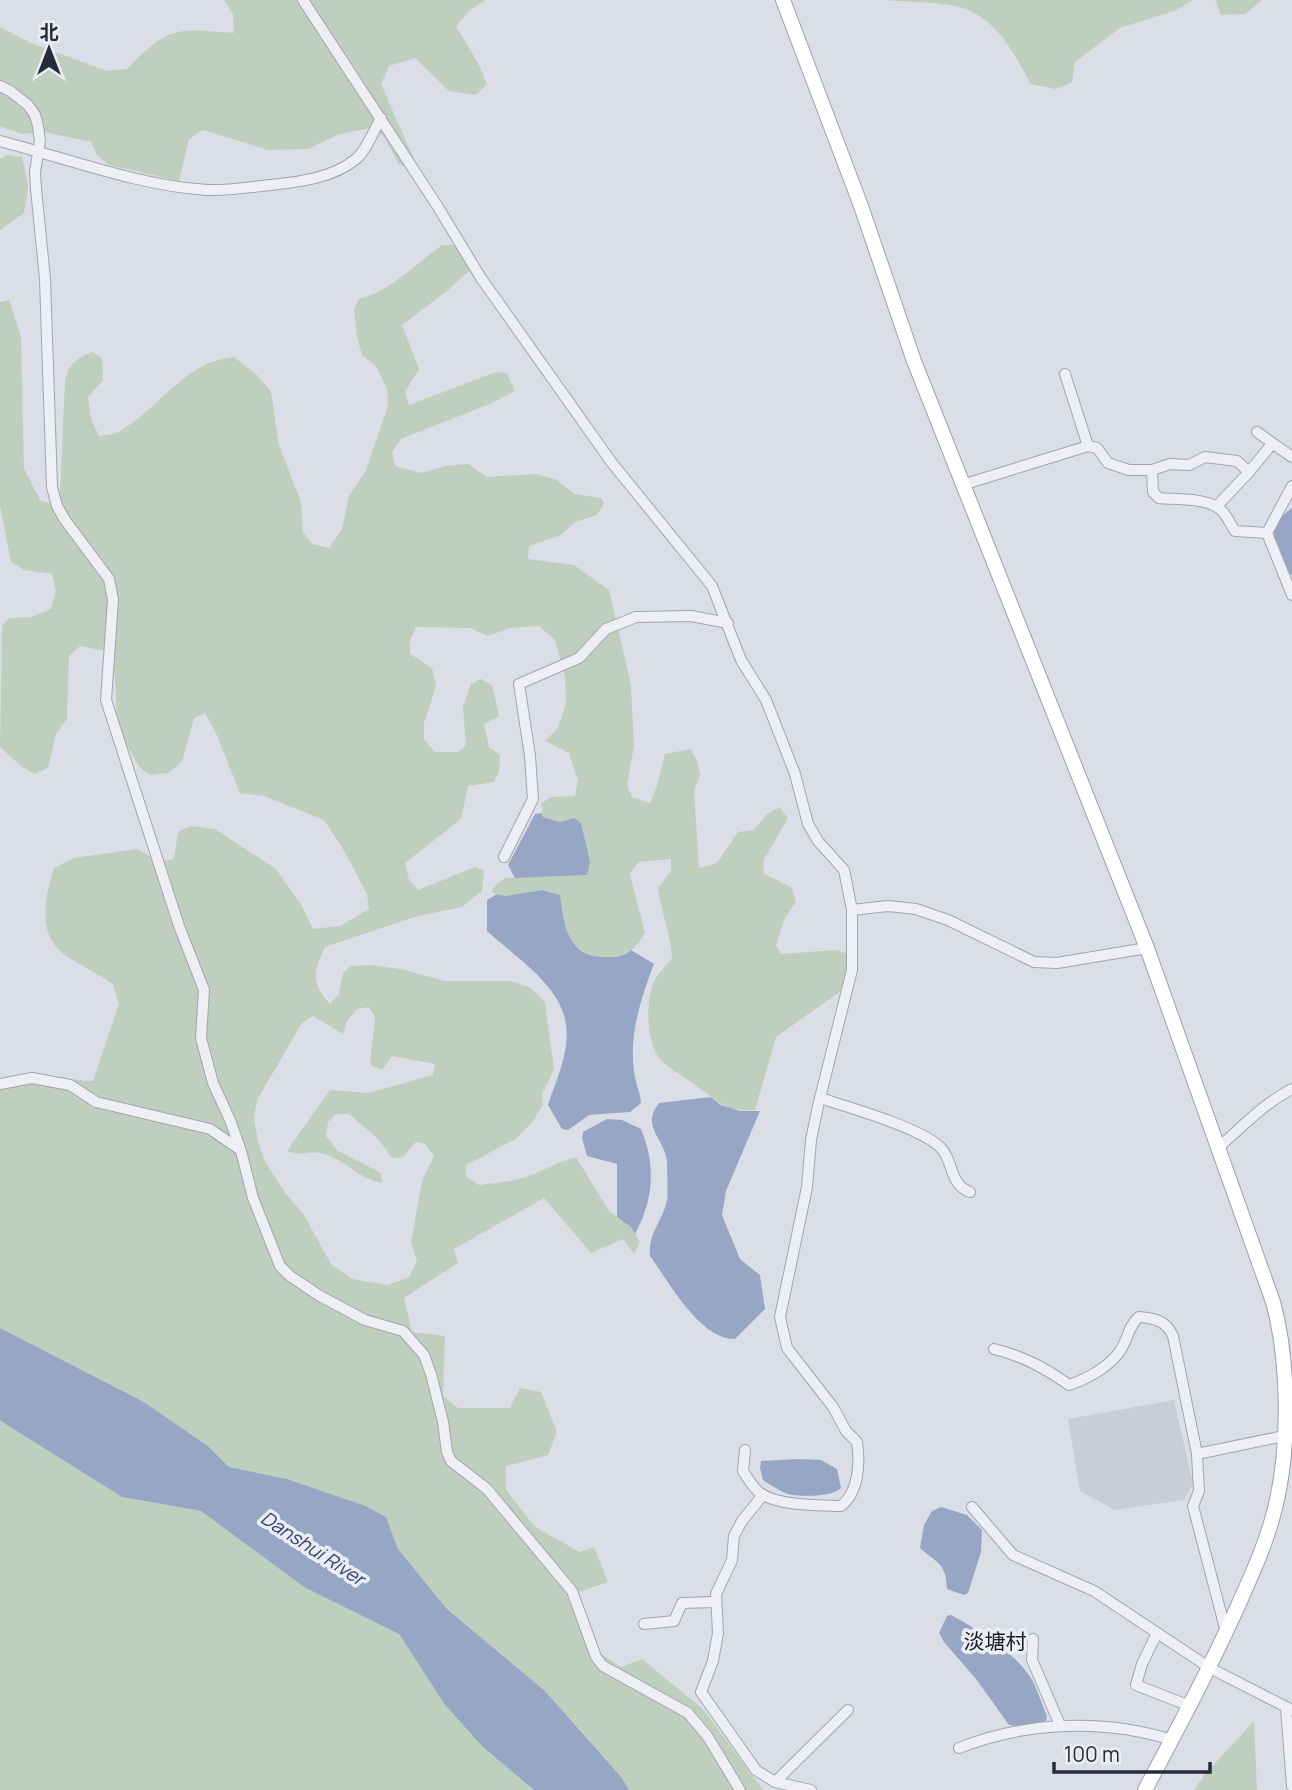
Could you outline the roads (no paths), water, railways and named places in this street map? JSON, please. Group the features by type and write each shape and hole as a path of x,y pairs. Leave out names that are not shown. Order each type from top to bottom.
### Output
{"main road":[{"path":"783,0 861,206 914,361 1147,948 1276,1311 1283,1358 1284,1436 1281,1478 1271,1523 1261,1553 1210,1668 1145,1790"}],"street":[{"path":"303,0 481,278 612,463 712,586 741,660 766,699 795,774 808,824 818,841 844,870 852,910 852,970 811,1140 805,1199 780,1317 787,1348 857,1443 858,1472 851,1493 841,1506 773,1499 753,1486 743,1471 745,1450"},
{"path":"0,86 27,105 35,115 40,141 36,189 45,279 51,486 65,520 109,579 113,600 106,699 179,926 204,990 201,1038 213,1083 242,1151 253,1198 280,1266 320,1296 365,1320 403,1331 424,1355 432,1374 451,1461 488,1489 572,1591 596,1657 603,1666 688,1713 708,1737 740,1790"},
{"path":"0,141 144,182 209,190 242,189 323,176 346,165 365,149 381,118"},
{"path":"1065,374 1088,446"},
{"path":"1257,432 1292,457"},
{"path":"1217,506 1272,444"},
{"path":"962,485 1088,446 1097,448 1108,463 1117,467 1152,470 1170,464 1189,465 1205,457 1237,461 1249,472"},
{"path":"1152,470 1153,492 1159,498 1217,506 1235,531 1267,533"},
{"path":"1292,486 1267,533 1292,596"},
{"path":"504,857 533,799 530,756 519,684 579,658 606,629 636,617 691,616 728,623"},
{"path":"852,910 888,906 916,909 948,920 1034,962 1056,962 1147,948"},
{"path":"0,1084 33,1078 70,1085 96,1102 210,1129 242,1151"},
{"path":"1218,1148 1255,1114 1292,1089"},
{"path":"820,1098 861,1111 928,1139 942,1149 952,1175 962,1189 970,1192"},
{"path":"994,1349 1015,1354 1042,1366 1069,1385 1109,1363 1121,1350 1132,1322 1139,1317 1154,1318 1169,1326 1197,1454 1199,1491 1193,1506 1226,1632"},
{"path":"1197,1454 1284,1436"},
{"path":"764,1495 742,1521 734,1536 732,1560 718,1586 718,1633 713,1661 701,1692 756,1770 775,1782 811,1790"},
{"path":"972,1507 1013,1555 1094,1591 1210,1668 1289,1709 1292,1786"},
{"path":"644,1624 674,1621 682,1603 716,1602"},
{"path":"1157,1633 1142,1664 1136,1685 1190,1706"},
{"path":"1033,1639 1032,1660 1060,1725"},
{"path":"775,1782 848,1710"},
{"path":"959,1748 994,1735 1060,1725 1124,1729 1172,1740"}],"water":[{"path":"1292,508 1292,575 1289,574 1276,547 1274,531 1277,523"},
{"path":"542,813 543,817 560,822 574,818 581,823 590,862 587,875 515,878 508,865 535,814"},
{"path":"542,890 560,895 570,938 583,952 593,956 613,957 631,950 654,964 641,1003 633,1043 634,1071 641,1103 630,1112 589,1115 568,1130 562,1129 548,1105 562,1066 566,1045 563,1011 556,997 535,973 487,931 487,900 497,894 505,896"},
{"path":"711,1097 721,1105 740,1111 760,1111 726,1191 722,1215 740,1259 760,1275 765,1309 735,1339 722,1337 698,1320 650,1256 653,1233 667,1200 667,1162 653,1126 654,1111 659,1103"},
{"path":"607,1119 622,1120 641,1129 646,1142 651,1182 646,1208 635,1234 631,1227 617,1217 617,1164 587,1156 582,1138 583,1132"},
{"name":"Danshui River","path":"0,1328 144,1402 208,1446 229,1467 287,1479 366,1506 386,1517 398,1549 447,1609 545,1691 622,1778 629,1790 534,1790 483,1747 445,1705 399,1634 304,1587 201,1511 122,1497 4,1423 0,1420"},
{"path":"821,1460 837,1469 841,1488 824,1495 793,1495 763,1480 761,1461"},
{"path":"941,1507 967,1515 982,1530 981,1552 968,1593 964,1595 947,1589 943,1569 920,1548 924,1525 932,1511"},
{"path":"951,1615 996,1643 1017,1661 1032,1680 1047,1716 1046,1721 1009,1725 939,1633 947,1616"}],"district":[{"name":"淡塘村","path":"995,1642"}]}
